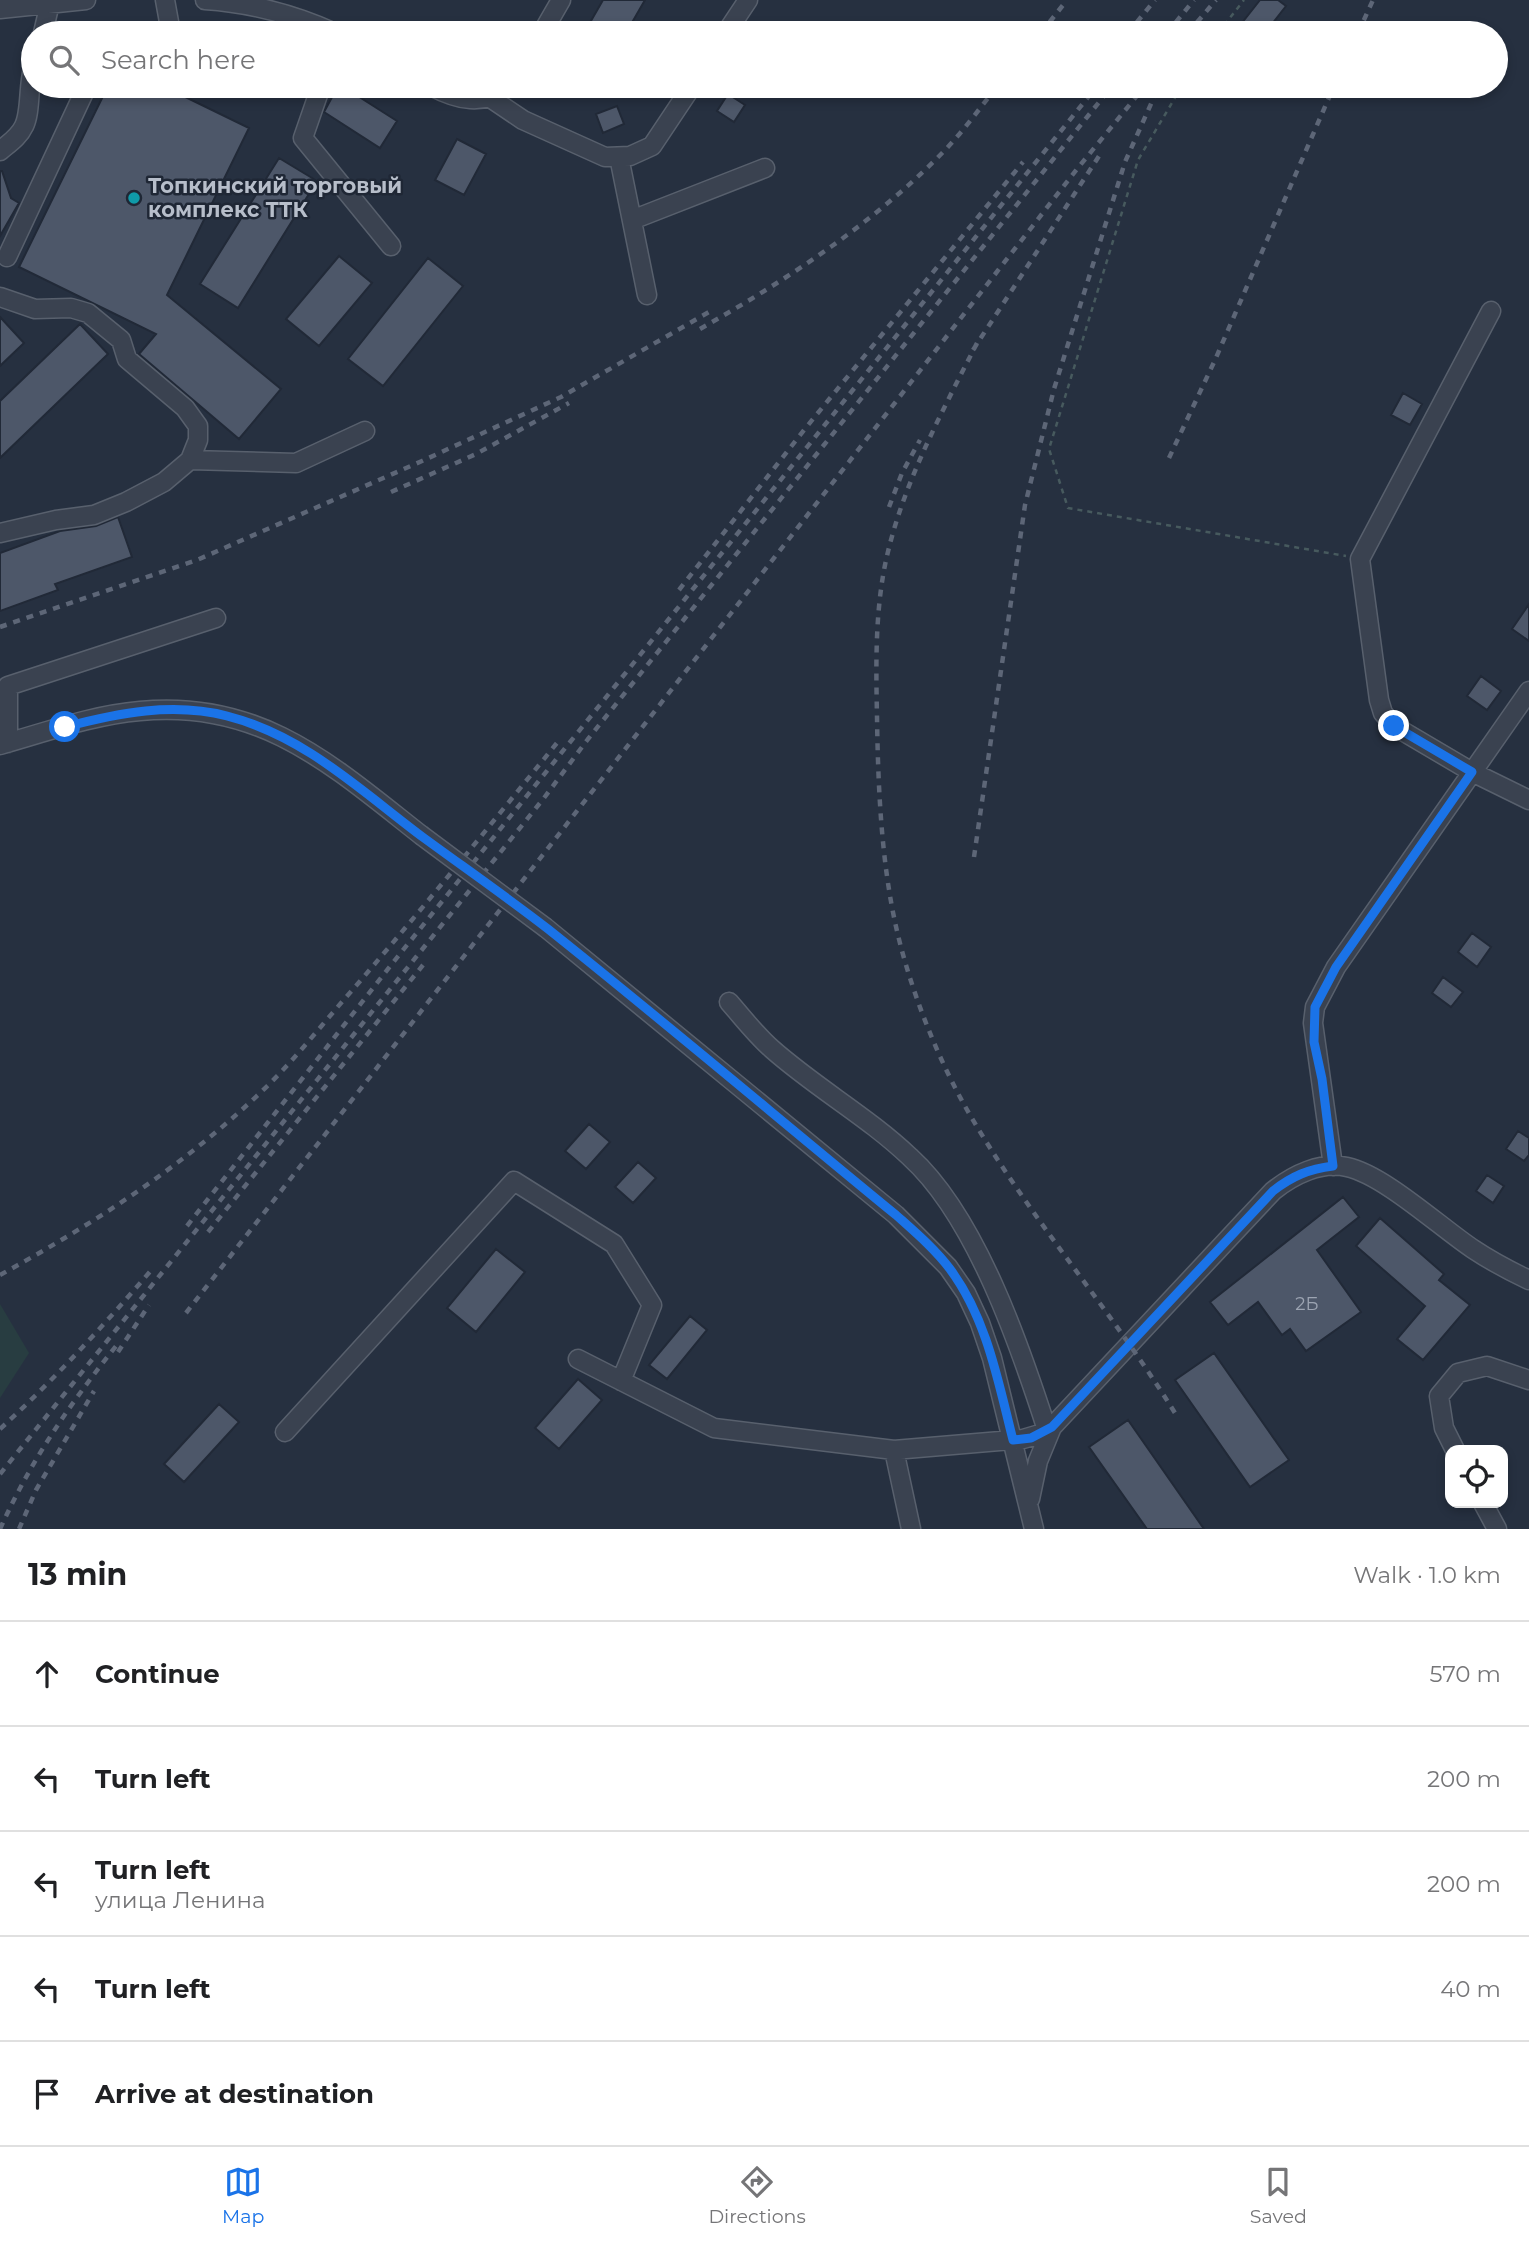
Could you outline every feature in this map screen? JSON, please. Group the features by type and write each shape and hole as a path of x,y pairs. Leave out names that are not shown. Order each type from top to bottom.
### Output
{"street":[{"path":"0,9 86,0"},
{"path":"165,0 169,21"},
{"path":"205,0 287,13 306,21"},
{"path":"549,21 561,0"},
{"path":"734,21 748,0"},
{"path":"46,21 50,3"},
{"path":"0,151 25,125 28,98"},
{"path":"7,257 80,98"},
{"path":"317,98 303,138 391,246"},
{"path":"456,98 481,98"},
{"path":"490,98 550,134 605,157 642,152 652,146 684,98"},
{"path":"619,157 647,295"},
{"path":"632,220 765,169"},
{"path":"0,297 35,309 71,308 88,313 121,340 127,359 185,408 198,426 198,440 190,460 164,482 94,515 56,520 0,533"},
{"path":"1491,312 1360,558 1383,713 1394,726 1472,772 1529,800"},
{"path":"190,460 296,463 365,432"},
{"path":"216,618 8,686 4,744 108,716 141,711 172,710 227,716 295,743 331,765 547,928 896,1215 948,1267 966,1293 992,1357 1034,1529"},
{"path":"1333,1166 1322,1079 1314,1042 1315,1007 1336,967 1529,691"},
{"path":"729,1002 771,1049 911,1157 935,1185 958,1219 993,1287 1049,1429 1038,1461 1028,1506"},
{"path":"578,1359 714,1429 894,1450 1031,1438 1049,1429 1273,1191 1301,1173 1333,1166 1346,1167 1372,1178 1495,1264 1529,1280"},
{"path":"285,1433 514,1181 614,1244 652,1305 621,1381"},
{"path":"1452,1445 1444,1428 1438,1396 1458,1373 1487,1366 1529,1380"},
{"path":"894,1450 911,1529"},
{"path":"1486,1508 1497,1529"}],"path":[{"path":"1227,21 1244,0"},
{"path":"1175,98 1138,160 1049,449 1068,508 1360,558"}],"green space":[{"path":"0,1304 29,1353 0,1398"}],"building":[{"path":"603,0 645,0 633,21 591,21"},
{"path":"1260,0 1278,0 1286,6 1274,21 1243,21"},
{"name":"Топкинский торговый комплекс ТТК","path":"102,98 187,98 249,128 167,295 281,389 239,439 139,354 156,334 19,267"},
{"path":"332,98 361,98 397,121 380,148 324,112"},
{"path":"725,98 734,98 745,105 734,122 717,111"},
{"path":"617,106 624,124 603,133 596,114"},
{"path":"457,139 486,154 464,195 435,180"},
{"path":"279,158 317,181 238,308 200,284"},
{"path":"0,171 11,198 19,203 0,236"},
{"path":"339,256 372,283 319,346 286,319"},
{"path":"428,258 463,286 383,386 348,359"},
{"path":"0,317 24,343 0,366"},
{"path":"80,324 108,354 0,458 0,401"},
{"path":"1403,393 1422,404 1410,425 1391,415"},
{"path":"118,517 132,557 55,584 58,590 0,611 0,553 60,531 96,526"},
{"path":"1529,604 1529,641 1512,629"},
{"path":"1481,676 1501,691 1487,710 1467,696"},
{"path":"1472,933 1491,947 1477,967 1458,952"},
{"path":"1443,977 1463,992 1451,1007 1432,993"},
{"path":"589,1124 610,1142 586,1169 565,1151"},
{"path":"1518,1131 1529,1138 1529,1155 1524,1161 1506,1149"},
{"path":"638,1162 656,1178 633,1203 615,1187"},
{"path":"1487,1175 1504,1186 1493,1203 1476,1191"},
{"path":"1343,1197 1359,1217 1317,1250 1361,1312 1306,1351 1290,1329 1282,1335 1258,1302 1228,1325 1210,1302"},
{"path":"1380,1218 1444,1274 1439,1280 1470,1305 1423,1360 1397,1339 1425,1306 1356,1246"},
{"path":"496,1249 525,1272 476,1332 447,1308"},
{"path":"690,1316 707,1330 667,1379 649,1365"},
{"path":"1214,1353 1289,1460 1250,1487 1175,1380"},
{"path":"578,1379 602,1400 559,1449 535,1428"},
{"path":"219,1404 239,1422 184,1482 164,1464"},
{"path":"1128,1420 1204,1529 1147,1529 1089,1447"}],"railway":[{"path":"1050,21 1067,0"},
{"path":"1138,21 1155,0"},
{"path":"1177,21 1194,0"},
{"path":"1198,21 1216,0"},
{"path":"1363,21 1373,0"},
{"path":"700,329 766,290 861,225 920,175 947,148 988,98"},
{"path":"187,1226 391,965 1087,98"},
{"path":"0,1474 1102,98"},
{"path":"186,1313 1077,169 1135,98"},
{"path":"974,857 1025,505 1054,389 1125,162 1154,98"},
{"path":"1169,458 1215,360 1329,98"},
{"path":"973,350 1101,153"},
{"path":"679,590 804,430 1023,162"},
{"path":"0,627 197,560 422,461 561,397 709,312"},
{"path":"977,343 936,424 901,507 885,565 879,603 877,742 881,820 890,897 915,993 944,1064 966,1108 1015,1186 1124,1336 1175,1413"},
{"path":"391,492 476,454 569,403"},
{"path":"889,507 902,473 920,440"},
{"path":"0,1275 136,1193 200,1145 260,1093 294,1058 375,963 561,738"},
{"path":"208,1232 423,965"},
{"path":"0,1429 80,1350 154,1267"},
{"path":"118,1352 149,1305"},
{"path":"0,1529 54,1431 120,1341"},
{"path":"19,1529 36,1490 94,1391"}],"place":[{"name":"Топкинский торговый комплекс ТТК","path":"134,198"}],"route":[{"path":"65,727 141,711 172,710 227,716 295,743 331,765 547,928 896,1215 925,1242 948,1267 966,1293 980,1323 992,1357 1013,1440 1031,1438 1052,1427 1273,1191 1301,1173 1333,1166 1322,1079 1314,1042 1315,1007 1336,967 1472,772 1394,726"}]}
